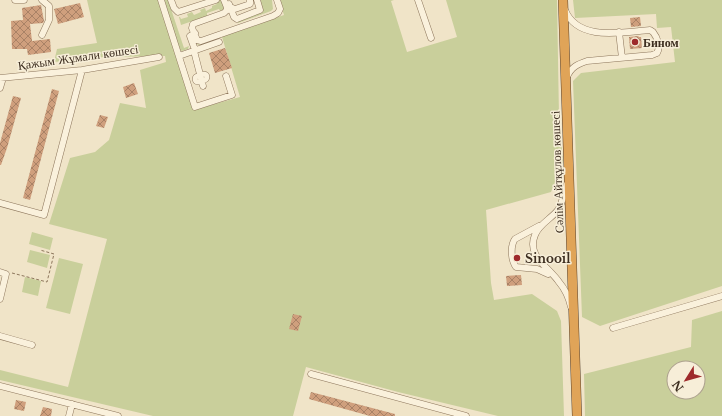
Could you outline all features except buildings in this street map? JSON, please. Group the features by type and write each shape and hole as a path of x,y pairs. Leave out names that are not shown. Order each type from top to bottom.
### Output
{"highway":[{"name":"Сәлім Айтқұлов көшесі","path":"563,0 577,416"}],"street":[{"path":"15,0 24,0"},
{"path":"42,0 49,6 49,20 42,35"},
{"path":"161,0 195,107 232,95 226,76"},
{"path":"172,0 176,8 181,9 207,0"},
{"path":"172,0 174,8 178,12 216,0"},
{"path":"226,0 228,7 237,19 260,10 257,0"},
{"path":"228,7 235,9 242,7 251,4 250,0"},
{"path":"195,33 197,37 201,38 271,13 276,8 274,0"},
{"path":"228,7 224,13 194,23 192,27 197,40 201,41 273,16 278,13 280,9 277,0"},
{"path":"418,0 431,38"},
{"path":"563,0 567,14 576,24 583,28 595,32 650,30 657,37 659,47 657,53 652,55 588,61 578,64 570,70 566,80"},
{"path":"619,32 622,58"},
{"path":"195,33 190,36 201,79"},
{"path":"178,56 220,42"},
{"name":"Қажым Жұмали көшесі","path":"1,78 82,70 159,57"},
{"path":"0,203 44,214 82,70"},
{"path":"0,88 1,78"},
{"path":"566,292 548,273 537,269 516,267 513,262 513,242 542,224 557,211 561,203 569,174"},
{"path":"542,224 535,235 533,242 534,252 566,292 574,323"},
{"path":"0,298 3,273"},
{"path":"613,328 722,296"},
{"path":"0,336 32,344"},
{"path":"311,374 444,414 466,416"},
{"path":"0,386 118,416"},
{"path":"69,416 72,404"}],"path":[{"path":"3,273 10,273 47,282 54,254 40,250"}],"green space":[{"path":"87,0 158,0 193,110 240,97 222,37 198,45 197,44 284,15 279,0 394,0 391,1 407,52 457,37 446,0 557,0 559,117 563,162 551,192 486,210 491,283 494,300 532,294 557,311 561,321 564,416 498,416 398,392 306,367 293,416 153,416 0,380 0,370 68,387 107,239 49,224 70,158 95,152 109,140 120,103 146,108 140,70 166,62 165,56 107,57 54,62 57,49 97,43"},
{"path":"164,0 168,0 184,48 189,46 188,49 182,51 180,50"},
{"path":"221,0 224,9 207,13 207,16 181,25 179,17 181,19 188,17 187,14 192,12 194,15 201,12 200,10 205,8 206,11 217,4 216,1"},
{"path":"260,0 272,0 273,9 238,23 240,20 263,12"},
{"path":"573,0 722,0 722,286 600,326 582,317 573,81 581,73 675,62 671,27 657,28 656,14 575,18"},
{"path":"32,232 53,238 50,250 29,244"},
{"path":"30,250 50,255 47,268 27,262"},
{"path":"59,258 83,264 70,314 46,308"},
{"path":"25,277 41,281 38,296 22,292"},
{"path":"722,311 722,416 585,416 584,374 691,347 692,320"}],"place":[{"name":"Бином","path":"635,42"},
{"name":"Sinooil","path":"517,258"}]}
